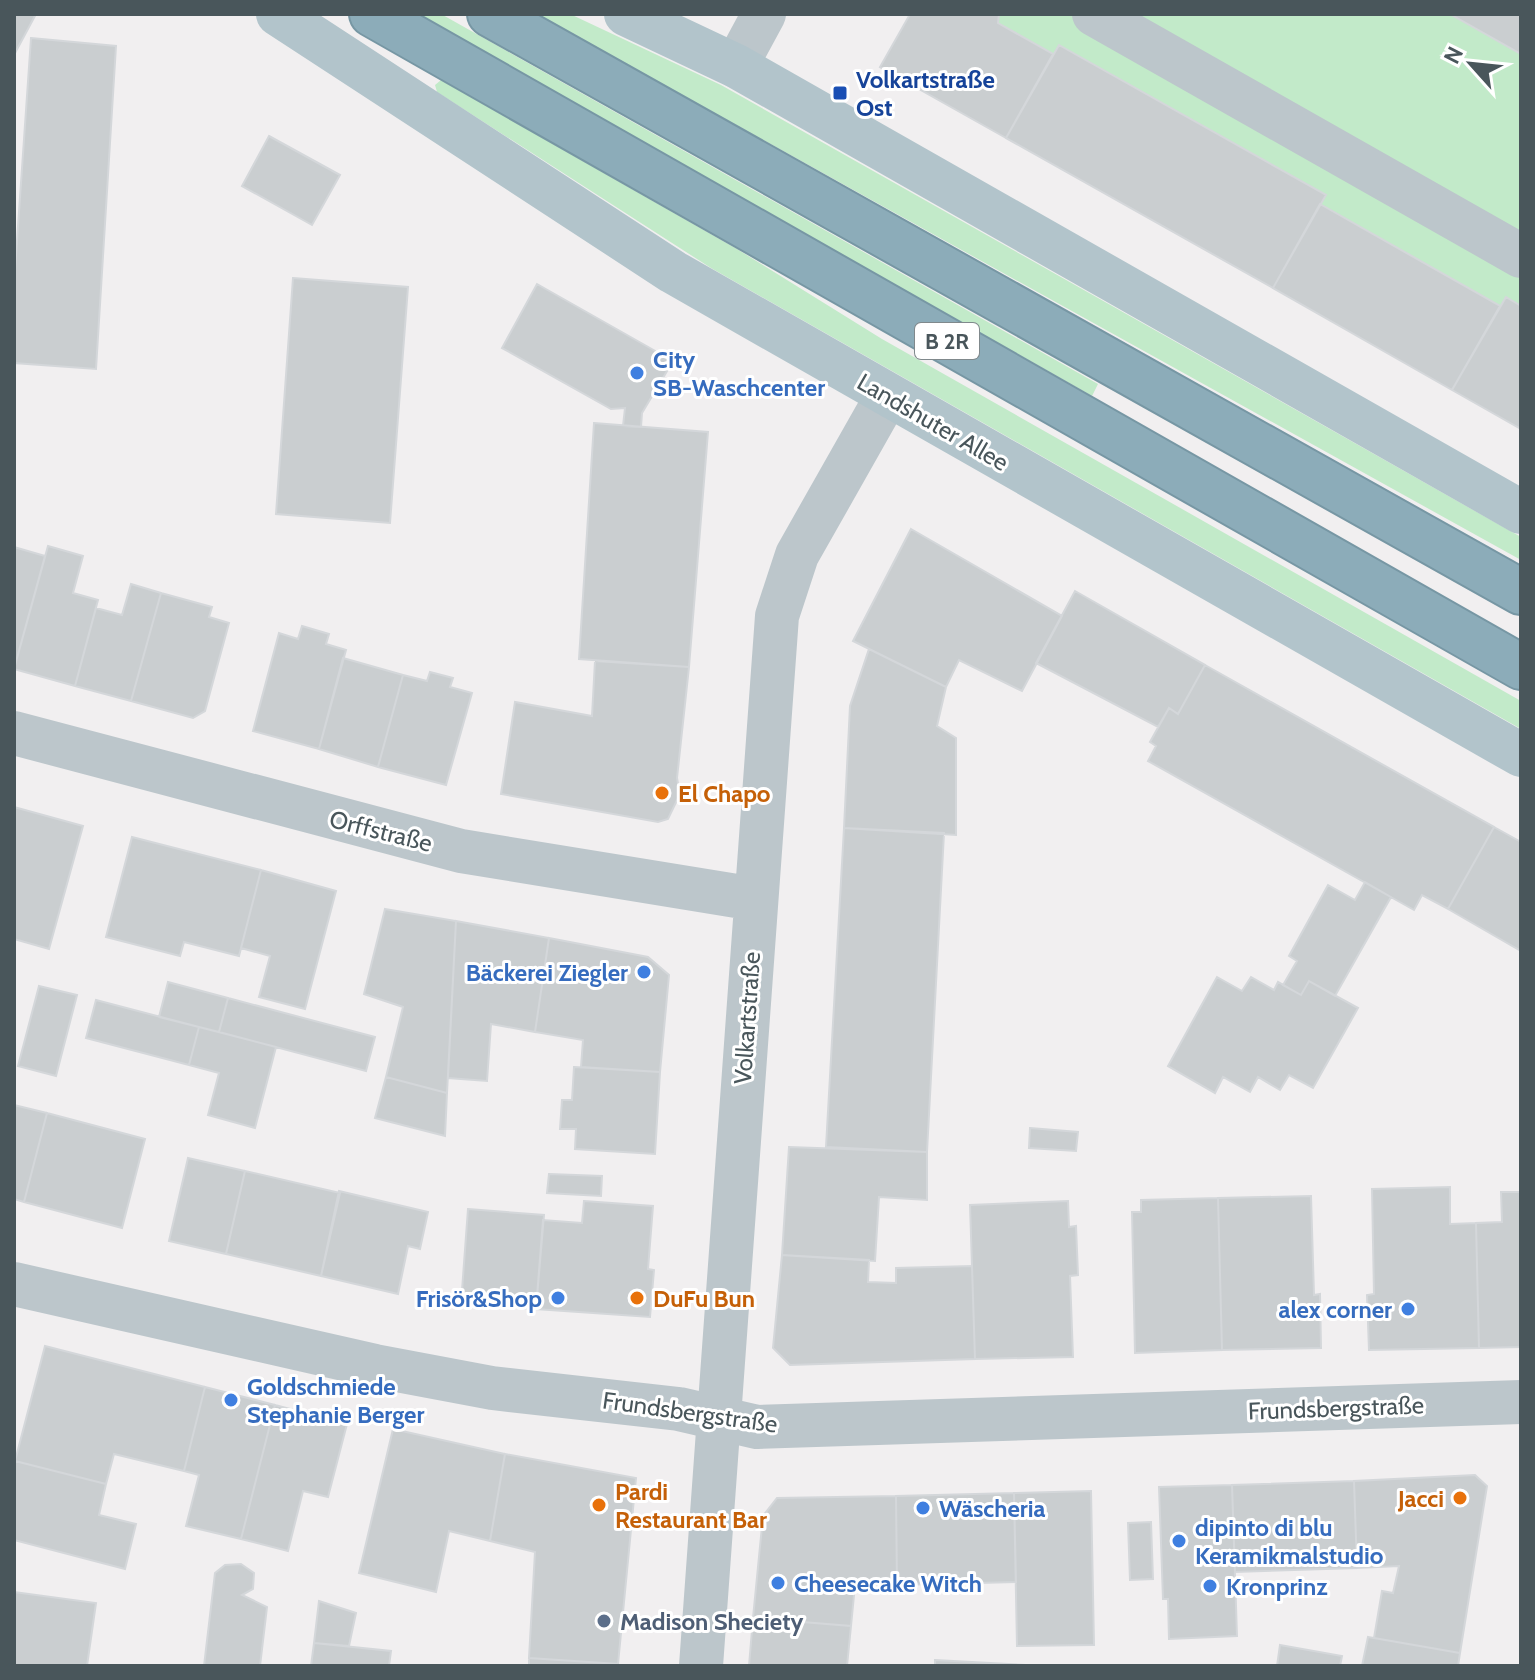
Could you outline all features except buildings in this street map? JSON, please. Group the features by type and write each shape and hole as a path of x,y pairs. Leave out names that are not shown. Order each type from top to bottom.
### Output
{"highway":[{"name":"B 2R","path":"372,14 1521,667"},
{"name":"B 2R","path":"490,14 1521,592"}],"main road":[{"name":"Landshuter Allee","path":"278,14 673,272 1521,755"},
{"path":"626,14 736,66 1521,512"}],"street":[{"path":"736,66 764,14"},
{"path":"1094,14 1521,256"},
{"name":"Volkartstraße","path":"701,1666 774,643 781,601 797,555 887,396"},
{"name":"Orffstraße","path":"14,733 461,851 755,899"},
{"name":"Frundsbergstraße","path":"14,1284 375,1366 492,1388 679,1409 757,1427 1521,1402"}],"green space":[{"path":"415,14 441,14 1098,384 1092,396"},
{"path":"536,14 570,14 721,85 1521,537 1521,560"},
{"path":"999,14 1450,14 1521,54 1521,306 1506,297 1500,306 1320,204 1325,195 1059,45 1053,54 998,23"},
{"path":"441,80 737,249 882,339 1521,701 1521,729 711,268 437,92 435,85"}],"place":[{"name":"Volkartstraße Ost","path":"840,93"},
{"name":"City SB-Waschcenter","path":"637,373"},
{"name":"El Chapo","path":"662,793"},
{"name":"Bäckerei Ziegler","path":"644,972"},
{"name":"Frisör&Shop","path":"558,1298"},
{"name":"DuFu Bun","path":"637,1298"},
{"name":"alex corner","path":"1408,1309"},
{"name":"Goldschmiede Stephanie Berger","path":"231,1400"},
{"name":"Jacci","path":"1460,1498"},
{"name":"Pardi Restaurant Bar","path":"599,1505"},
{"name":"Wäscheria","path":"923,1508"},
{"name":"dipinto di blu Keramikmalstudio","path":"1179,1541"},
{"name":"Cheesecake Witch","path":"778,1583"},
{"name":"Kronprinz","path":"1210,1586"},
{"name":"Madison Sheciety","path":"604,1621"}]}
